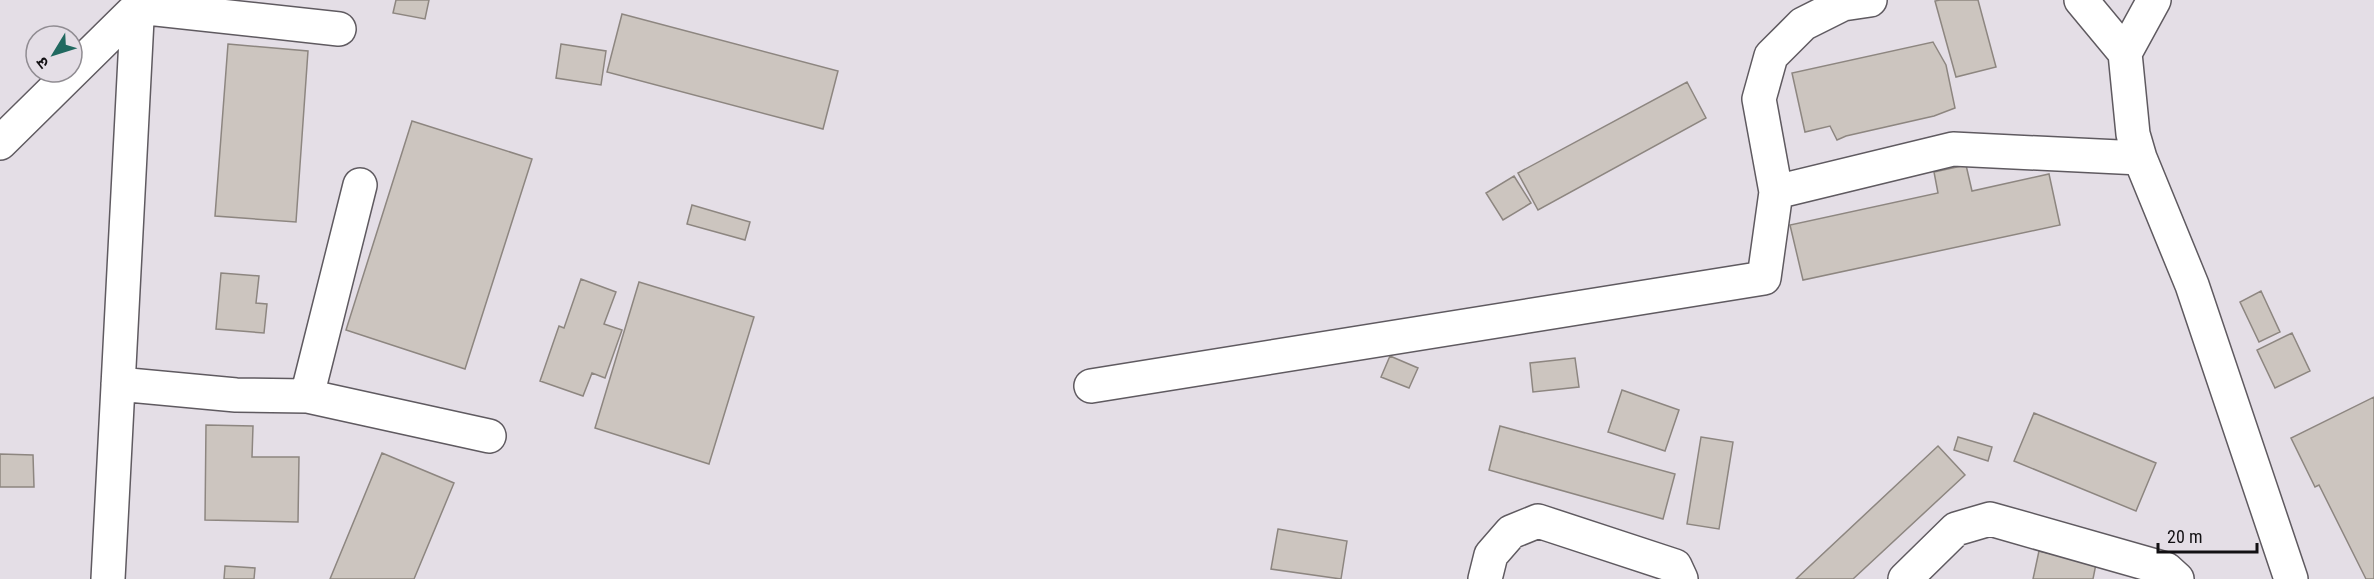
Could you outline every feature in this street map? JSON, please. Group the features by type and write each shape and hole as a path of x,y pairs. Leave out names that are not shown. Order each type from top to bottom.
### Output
{"lane":[{"path":"1091,386 1764,278 1776,192 1759,99 1771,56 1803,24 1843,4 1870,0"},
{"path":"2081,0 2125,53 2133,134 2139,158 2192,285 2291,579"},
{"path":"2125,53 2154,0"},
{"path":"138,4 339,29"},
{"path":"0,143 138,4"},
{"path":"108,579 138,4"},
{"path":"1776,192 1953,149 2139,158"},
{"path":"307,396 360,185"},
{"path":"118,384 236,395 307,396 489,436"},
{"path":"1905,579 1956,529 1990,519 2166,569 2177,579"},
{"path":"1485,579 1491,555 1511,532 1538,521 1675,567 1681,579"}],"building":[{"path":"396,0 429,0 425,19 393,13"},
{"path":"1978,0 1996,67 1956,77 1935,1"},
{"path":"622,14 838,71 823,129 607,72"},
{"path":"1933,42 1946,65 1955,108 1934,116 1837,140 1830,126 1805,132 1792,73"},
{"path":"228,44 308,51 296,222 215,216"},
{"path":"561,44 606,51 601,85 556,78"},
{"path":"1687,82 1706,118 1538,210 1518,173"},
{"path":"412,121 532,159 465,369 346,330"},
{"path":"1966,165 1972,191 2049,174 2060,225 1803,280 1790,225 1938,193 1934,172"},
{"path":"1514,176 1531,203 1503,220 1486,193"},
{"path":"692,205 750,222 745,240 687,224"},
{"path":"221,273 259,276 256,303 267,304 264,333 216,329"},
{"path":"581,279 616,292 604,324 622,330 605,378 592,373 583,396 540,381 559,326 564,328"},
{"path":"639,282 754,317 709,464 595,428"},
{"path":"2261,291 2280,332 2259,342 2240,302"},
{"path":"2292,333 2310,371 2275,388 2257,350"},
{"path":"1390,356 1418,368 1409,388 1381,377"},
{"path":"1575,358 1579,387 1533,392 1530,363"},
{"path":"1622,390 1679,410 1665,451 1608,432"},
{"path":"2374,397 2374,579 2366,579 2319,485 2315,487 2291,438"},
{"path":"2034,413 2156,463 2136,511 2014,461"},
{"path":"206,425 253,426 252,457 299,457 298,522 205,520"},
{"path":"1500,426 1675,474 1663,519 1489,470"},
{"path":"1701,437 1733,442 1719,529 1687,524"},
{"path":"1958,437 1992,447 1988,461 1954,450"},
{"path":"1938,446 1965,475 1853,579 1796,579"},
{"path":"382,453 454,483 414,579 330,579"},
{"path":"0,454 33,455 34,487 0,487"},
{"path":"1278,529 1347,541 1341,579 1271,569"},
{"path":"2039,551 2096,564 2093,579 2033,579"},
{"path":"225,566 255,568 254,579 224,579"}]}
